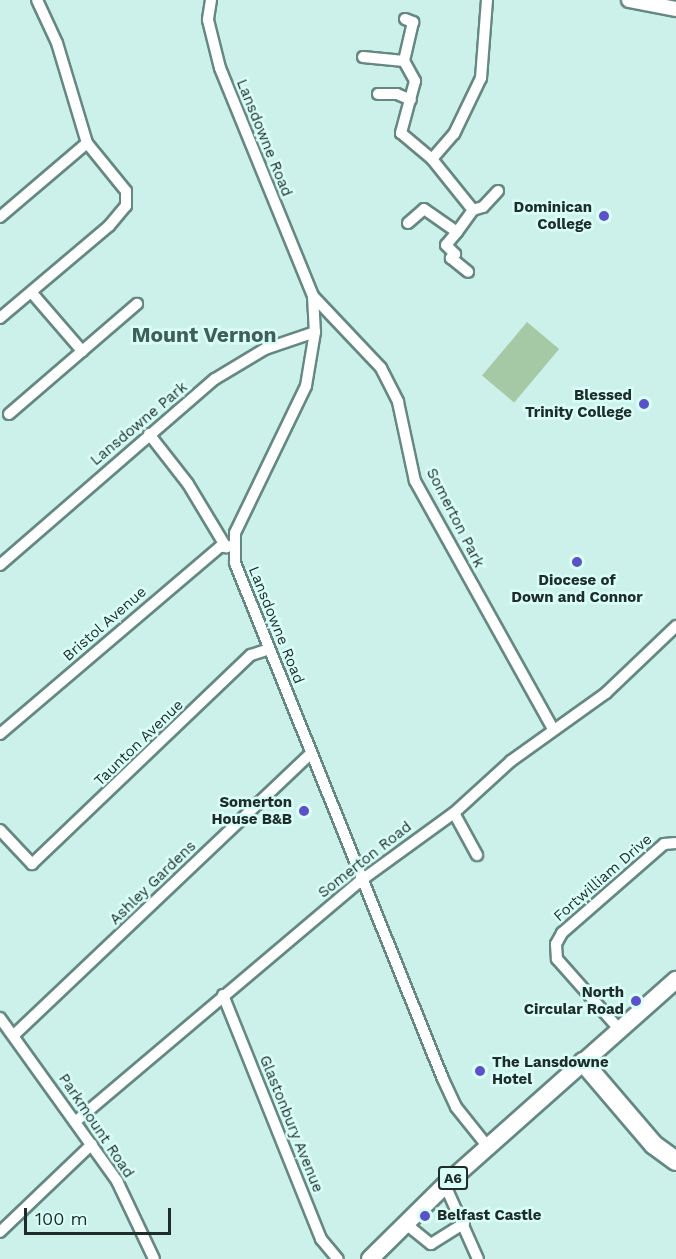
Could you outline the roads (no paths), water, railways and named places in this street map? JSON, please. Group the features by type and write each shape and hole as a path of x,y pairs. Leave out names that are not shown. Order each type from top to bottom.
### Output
{"highway":[{"path":"583,1062 654,1145 676,1161"}],"main road":[{"name":"A6","path":"370,1259 445,1185 676,980"}],"street":[{"path":"0,318 109,226 126,206 126,191 87,143 57,43 36,0"},
{"name":"Lansdowne Road","path":"211,0 208,20 220,68 313,296 315,332 306,386 229,547 456,1107 488,1147"},
{"path":"432,159 454,134 481,78 487,0"},
{"path":"629,0 676,9"},
{"path":"405,19 413,21 404,61 415,81 401,133 432,159 473,210"},
{"path":"363,57 404,61"},
{"path":"378,94 397,94 411,100"},
{"path":"0,217 87,143"},
{"path":"468,272 451,258 455,254 446,245 473,210 483,207 498,191"},
{"path":"408,223 424,209 457,232"},
{"path":"32,293 82,351"},
{"name":"Somerton Park","path":"313,296 381,368 398,402 415,481 553,729"},
{"path":"9,414 137,304"},
{"name":"Lansdowne Park","path":"0,565 149,434 235,365 265,349 315,332"},
{"path":"149,434 188,484 229,547"},
{"name":"Bristol Avenue","path":"0,734 220,547 229,547"},
{"name":"Somerton Road","path":"75,1122 363,879 454,813 511,761 606,693 676,626"},
{"name":"Taunton Avenue","path":"0,830 32,864 251,655 269,649"},
{"name":"Ashley Gardens","path":"14,1035 312,753"},
{"path":"454,813 477,855"},
{"name":"Fortwilliam Drive","path":"620,1029 557,959 556,944 562,933 664,844 676,843"},
{"name":"Glastonbury Avenue","path":"223,995 321,1239 338,1259"},
{"name":"Parkmount Road","path":"0,1018 117,1181 154,1259"},
{"path":"0,1232 92,1144"},
{"path":"445,1185 478,1259"},
{"path":"406,1224 431,1244 464,1224"}],"place":[{"name":"Dominican College","path":"604,216"},
{"name":"Blessed Trinity College","path":"644,404"},
{"name":"Diocese of Down and Connor","path":"577,562"},
{"name":"Somerton House B&B","path":"304,811"},
{"name":"North Circular Road","path":"636,1001"},
{"name":"The Lansdowne Hotel","path":"480,1071"},
{"name":"Belfast Castle","path":"425,1216"}],"district":[{"name":"Mount Vernon","path":"204,335"}]}
